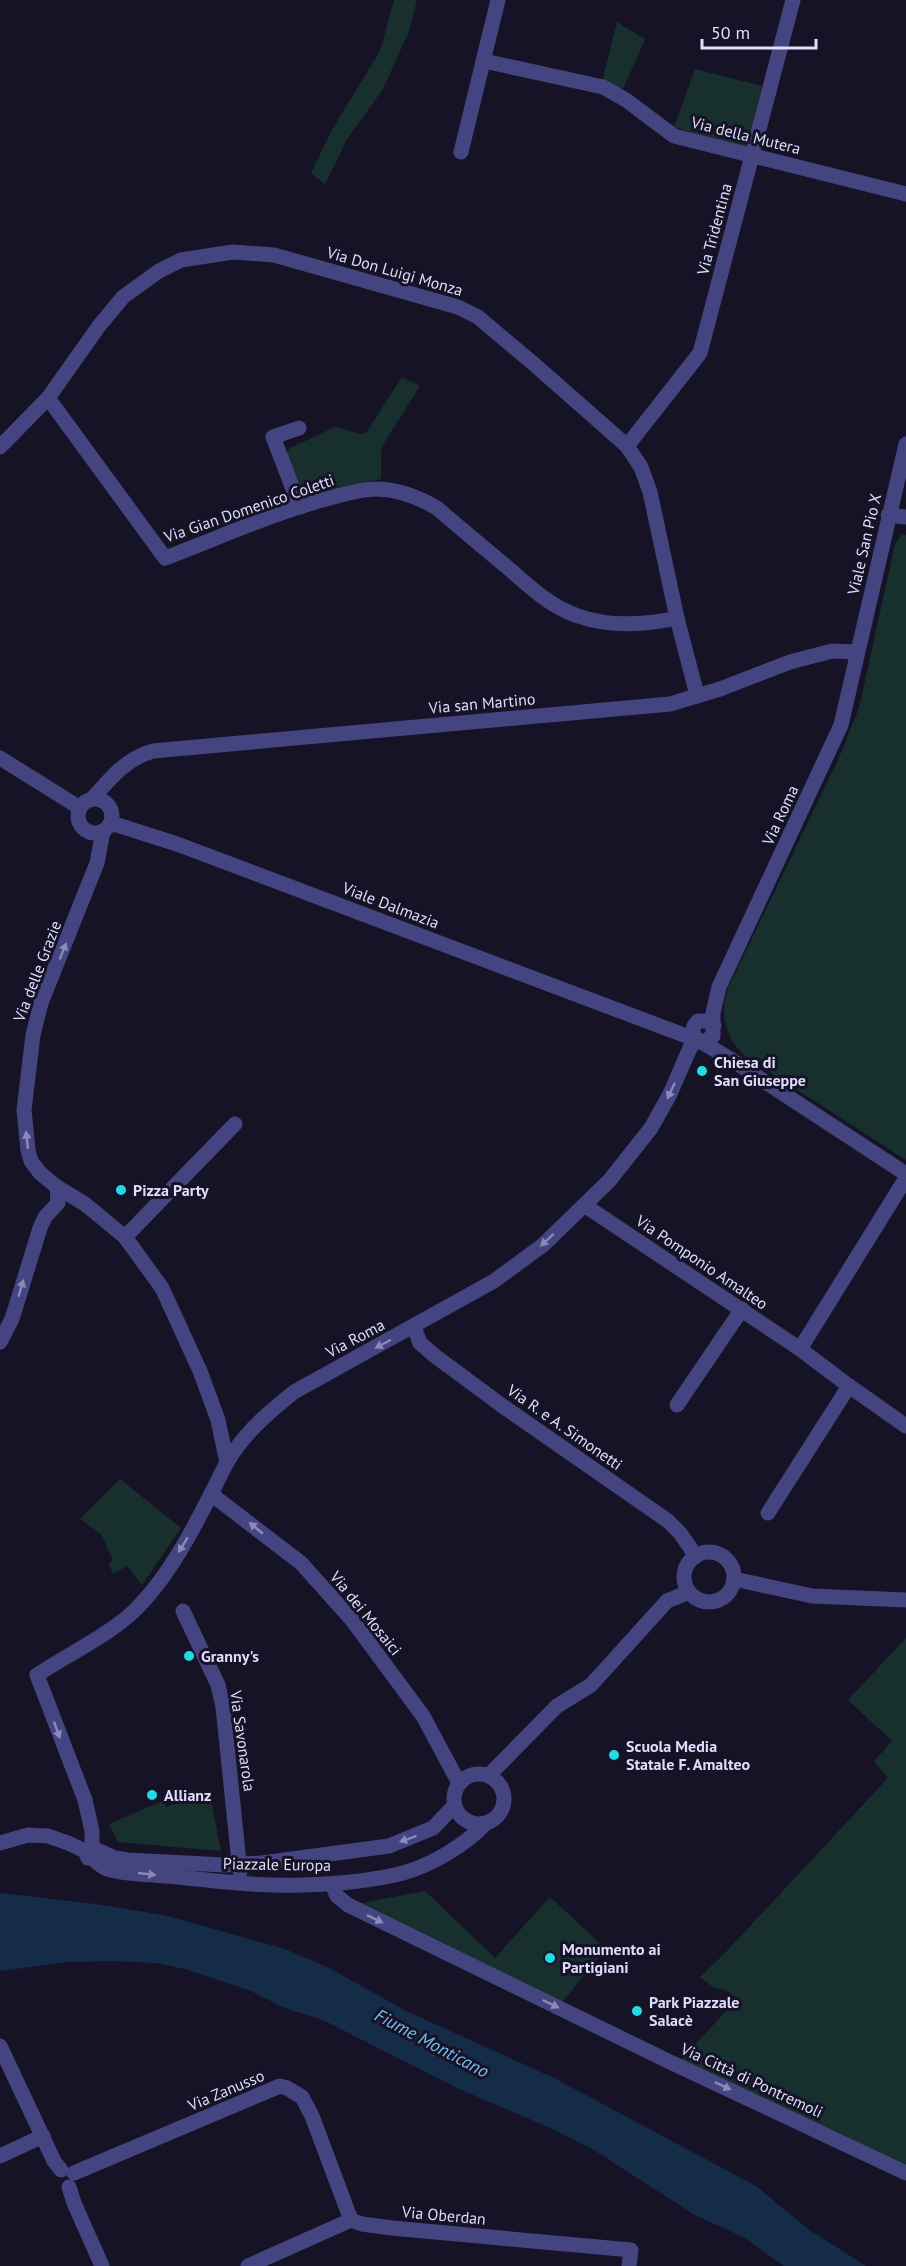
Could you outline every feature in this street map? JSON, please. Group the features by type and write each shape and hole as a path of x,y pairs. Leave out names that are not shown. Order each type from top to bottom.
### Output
{"street":[{"path":"462,152 498,0"},
{"name":"Via Tridentina","path":"627,446 700,353 793,0"},
{"name":"Via della Mutera","path":"484,61 603,87 621,96 674,136 906,194"},
{"name":"Via Don Luigi Monza","path":"0,447 48,399 110,310 139,284 182,260 234,252 255,252 458,307 478,317 627,446 641,467 650,492 677,618 697,695"},
{"name":"Via Gian Domenico Coletti","path":"48,399 165,558 300,507 358,491 377,489 420,498 436,508 559,608 600,622 633,624 677,618"},
{"path":"298,428 273,437 300,507"},
{"name":"Viale San Pio X","path":"857,652 906,444"},
{"path":"888,514 906,517"},
{"name":"Via san Martino","path":"93,804 124,765 153,751 670,704 720,689 790,662 832,651 857,652"},
{"name":"Via Roma","path":"91,1851 92,1831 85,1800 37,1676 121,1623 139,1606 162,1578 189,1536 227,1463 246,1435 278,1405 294,1392 494,1281 543,1245 609,1181 651,1128 670,1094 690,1048 699,1040 711,1039 714,1027 714,1002 719,987 841,724 857,652"},
{"path":"0,758 93,804 79,819 83,828 93,833 107,827"},
{"name":"Via delle Grazie","path":"93,804 112,812 93,874 42,1003 33,1035 24,1110 28,1150 31,1161 40,1173 93,1211 124,1237 162,1288 200,1371 218,1420 227,1463"},
{"name":"Viale Dalmazia","path":"107,827 188,848 699,1040 906,1176"},
{"name":"Via Roma","path":"696,1022 719,987"},
{"path":"699,1040 693,1033 696,1022 705,1020 714,1027 735,1062"},
{"name":"Viale Dalmazia","path":"656,1023 669,1025 696,1022"},
{"path":"124,1237 235,1124"},
{"path":"800,1349 906,1176"},
{"path":"0,1342 12,1319 40,1227 59,1197 57,1187"},
{"path":"54,1207 71,1205 93,1211"},
{"name":"Via Pomponio Amalteo","path":"584,1205 800,1349 906,1426"},
{"path":"677,1405 741,1310"},
{"name":"Via R. e A. Simonetti","path":"414,1327 420,1343 435,1356 668,1521 680,1533 696,1556"},
{"path":"768,1513 849,1386"},
{"path":"218,1420 233,1433 246,1435"},
{"name":"Via dei Mosaici","path":"211,1494 301,1563 352,1620 423,1716 459,1783"},
{"path":"710,1552 718,1554 729,1564 734,1578 728,1593 716,1601 701,1601 689,1592 685,1585 686,1569 696,1556 710,1552"},
{"path":"734,1578 823,1597 906,1600"},
{"path":"485,1824 470,1823 457,1813 454,1806 455,1790 459,1783 473,1774 489,1775 557,1706 591,1684 667,1601 689,1592"},
{"name":"Via Savonarola","path":"183,1611 218,1685 247,1864 246,1883"},
{"name":"Piazzale Europa","path":"91,1851 98,1864 113,1870 246,1883 302,1886 332,1884 405,1872 428,1863 455,1847 499,1815 505,1801 501,1785 489,1775"},
{"path":"0,1843 28,1835 48,1836 91,1851 128,1860 247,1864 389,1846 433,1828 454,1806"},
{"name":"Via Città di Pontremoli","path":"332,1884 337,1896 348,1905 670,2062 906,2173"},
{"path":"0,2046 54,2161 68,2177 74,2203 102,2266"},
{"name":"Via Zanusso","path":"68,2177 280,2086 302,2097 312,2116 351,2220"},
{"path":"0,2156 43,2136"},
{"path":"248,2266 351,2220"},
{"name":"Via Oberdan","path":"351,2220 362,2224 392,2228 631,2250 629,2266"}],"green space":[{"path":"394,0 417,0 409,31 383,89 347,139 325,184 311,173 333,128 380,51"},
{"path":"617,22 645,39 623,89 602,82"},
{"path":"695,69 762,86 748,144 743,148 674,127"},
{"path":"402,377 420,386 384,443 381,451 381,479 347,486 304,500 286,453 290,448 335,427 361,434 366,433"},
{"path":"901,535 906,535 906,1160 746,1057 733,1042 724,1017 728,988 838,760 859,708 895,544"},
{"path":"120,1479 181,1528 142,1585 127,1566 113,1574 109,1564 113,1560 101,1534 80,1519"},
{"path":"906,1638 906,2166 681,2060 738,1998 725,1990 713,1987 700,1977 888,1778 874,1761 892,1741 848,1700"},
{"path":"196,1796 211,1799 221,1851 118,1842 109,1824 162,1801 166,1807"},
{"path":"425,1891 495,1958 550,1897 606,1949 558,2007 357,1904"}],"water":[{"name":"Fiume Monticano","path":"0,1893 164,1915 285,1949 329,1968 406,2011 554,2078 756,2186 808,2229 866,2266 784,2266 745,2238 693,2214 594,2150 548,2127 455,2087 323,2020 285,2008 251,1991 185,1969 156,1963 68,1962 0,1971"}],"place":[{"name":"Chiesa di San Giuseppe","path":"702,1071"},
{"name":"Pizza Party","path":"121,1190"},
{"name":"Granny's","path":"189,1656"},
{"name":"Scuola Media Statale F. Amalteo","path":"614,1755"},
{"name":"Allianz","path":"152,1795"},
{"name":"Monumento ai Partigiani","path":"550,1958"},
{"name":"Park Piazzale Salacè","path":"637,2011"}]}
